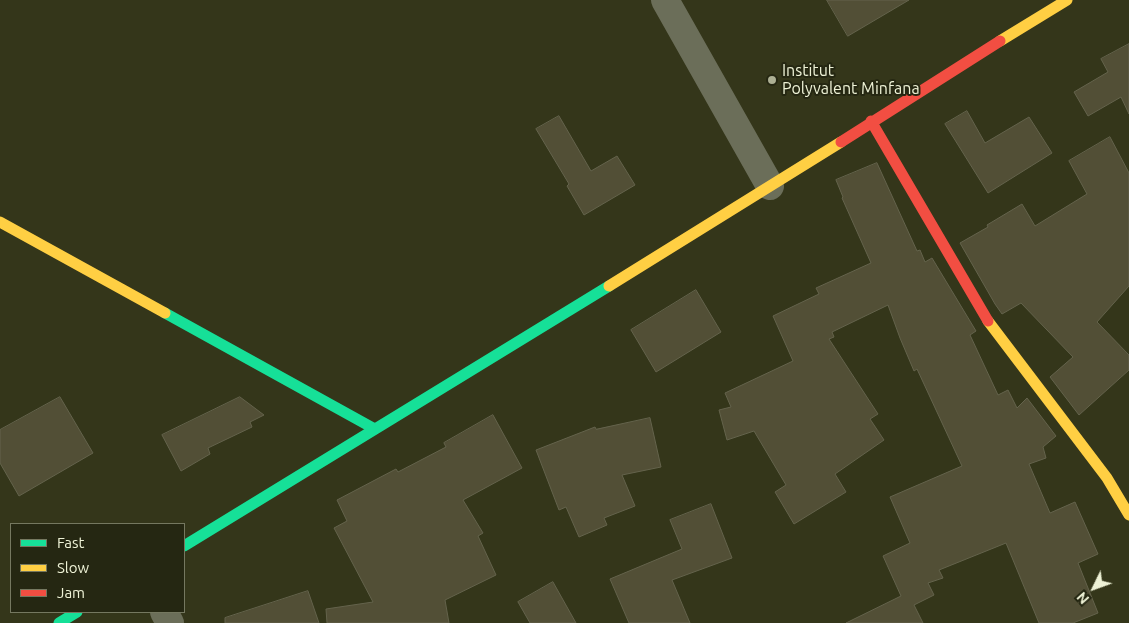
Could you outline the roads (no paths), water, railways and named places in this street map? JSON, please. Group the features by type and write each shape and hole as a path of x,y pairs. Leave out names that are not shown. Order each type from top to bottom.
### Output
{"main road":[{"path":"185,545 373,428 770,186 1067,0"},
{"path":"871,121 982,314 1107,478 1129,515"},
{"path":"0,222 373,428"},
{"path":"59,623 76,613"}],"street":[{"path":"665,0 770,186"}],"place":[{"name":"Institut Polyvalent Minfana","path":"772,80"}]}
